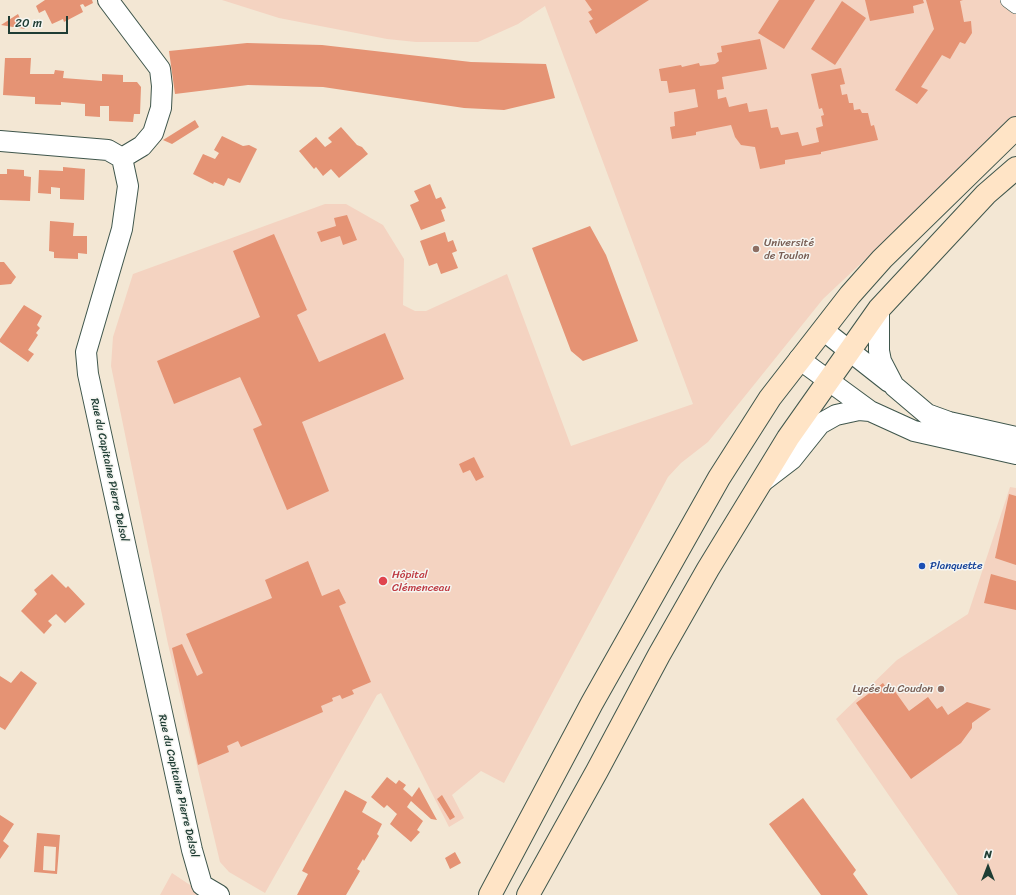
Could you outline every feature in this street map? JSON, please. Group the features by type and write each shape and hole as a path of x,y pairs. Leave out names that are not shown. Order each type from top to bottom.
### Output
{"main road":[{"path":"490,895 592,703 719,478 770,398 799,359 882,259 1016,128"},
{"path":"528,895 598,771 658,655 758,485 828,380 879,309 986,194 1016,168"}],"street":[{"path":"0,141 108,150 122,158 142,146 153,133 161,108 162,86 160,69 108,0"},
{"path":"1008,0 1016,6"},
{"name":"Rue du Capitaine Pierre Delsol","path":"122,158 128,186 122,229 86,352 88,374 192,850 202,885 220,895"},
{"path":"879,309 879,351 881,361 894,386"},
{"path":"823,330 927,414 949,422 1016,437"},
{"path":"799,359 870,411 914,431 1016,454"},
{"path":"758,485 792,459 820,424 827,419 836,415 858,410 870,411"}],"shaded area":[{"name":"Hôpital Clémenceau","path":"222,0 1016,0 1016,118 823,299 708,442 681,463 668,477 504,783 481,771 452,795 464,818 449,827 381,693 377,695 265,893 229,872 220,862 168,644 111,366 113,337 133,274 325,204 346,204 383,225 404,259 403,305 415,311 426,311 507,274 571,446 693,404 545,6 518,24 478,42 416,42 387,39 279,18"},
{"name":"Lycée du Coudon","path":"1010,487 1016,488 1016,895 958,895 836,719 897,660 968,614"},
{"path":"172,873 205,895 160,895"}],"building":[{"path":"45,0 92,0 93,3 85,7 83,4 80,5 83,12 64,22 63,19 52,24 45,10 39,13 36,6"},
{"path":"585,0 649,0 596,34 589,21 593,19 588,12 592,10"},
{"path":"779,0 815,0 784,49 758,33"},
{"path":"865,0 923,0 924,3 913,6 914,13 870,21"},
{"path":"926,0 963,0 960,1 964,22 971,21 972,33 965,44 960,42 950,59 942,55 921,87 928,90 917,104 895,90 934,29"},
{"path":"842,1 866,18 835,65 811,49"},
{"path":"18,14 25,29 1,25"},
{"path":"760,39 767,69 722,77 724,89 717,90 718,99 726,97 729,107 747,103 749,112 767,109 771,128 778,127 781,135 798,132 802,146 819,142 816,128 823,126 821,116 824,115 822,108 819,109 811,74 841,68 845,84 840,85 842,95 847,94 849,103 853,103 854,110 860,109 862,113 868,113 871,126 874,125 878,140 821,152 821,154 785,160 785,164 760,169 755,147 741,145 735,137 731,125 696,132 696,135 672,139 670,127 675,126 674,112 698,107 695,89 669,93 667,81 661,81 659,69 681,65 682,67 699,63 700,66 715,64 719,61 717,53 722,52 721,46"},
{"path":"247,43 322,45 471,62 546,64 555,98 504,110 464,108 323,87 248,85 175,94 169,51"},
{"path":"5,58 31,58 30,74 54,74 55,70 64,71 63,78 102,81 102,74 123,75 123,82 137,82 141,87 140,114 134,114 133,122 109,121 109,106 100,106 100,117 85,116 85,104 61,102 61,105 35,104 35,97 3,95"},
{"path":"195,120 199,127 172,144 163,140"},
{"path":"341,127 357,145 362,147 368,154 339,178 331,169 323,176 316,167 314,169 299,151 316,137 325,147 332,142 328,138"},
{"path":"222,136 243,146 249,145 257,149 240,183 228,178 224,186 214,182 213,184 193,174 203,154 215,159 219,153 214,150"},
{"path":"63,167 85,169 84,200 60,199 60,188 51,187 51,194 38,193 39,170 63,171"},
{"path":"7,169 24,170 24,176 31,177 30,201 0,200 0,174 7,174"},
{"path":"430,184 436,199 441,197 446,208 441,210 445,221 421,230 410,205 419,201 414,191"},
{"path":"347,215 357,240 343,245 340,236 321,242 317,232 336,226 334,218"},
{"path":"50,221 74,223 73,236 87,236 87,254 78,253 78,259 54,258 54,252 49,251"},
{"path":"590,226 606,255 638,341 583,361 571,351 532,248"},
{"path":"445,232 448,242 453,240 457,251 452,253 458,268 441,274 437,263 429,266 420,241"},
{"path":"274,234 307,310 297,315 319,362 385,333 404,379 302,422 329,491 287,510 253,429 262,425 240,377 174,404 157,361 260,317 233,251"},
{"path":"0,262 4,262 16,277 11,284 0,285"},
{"path":"24,305 42,316 37,325 40,328 36,333 38,335 28,350 34,354 28,362 0,342 0,339"},
{"path":"474,457 484,477 476,481 470,470 463,473 459,464"},
{"path":"1009,494 1016,496 1016,565 995,558"},
{"path":"308,561 322,596 339,589 346,603 339,606 371,682 352,690 354,694 342,699 340,695 332,698 333,701 321,706 323,712 241,747 238,741 227,746 229,752 198,765 172,648 182,644 197,676 203,673 186,634 272,598 265,580"},
{"path":"52,574 66,588 68,586 85,604 65,623 56,614 48,621 52,625 44,634 21,611 37,594 34,590"},
{"path":"991,574 1016,581 1016,610 984,603"},
{"path":"21,671 37,683 5,730 0,727 0,676 11,683"},
{"path":"883,683 890,693 894,690 909,711 928,697 937,709 942,706 948,715 967,702 991,709 972,723 972,728 961,743 911,779 856,703"},
{"path":"387,777 396,784 399,780 406,785 403,789 412,797 419,787 437,820 431,819 411,801 407,807 423,821 417,830 420,832 411,842 390,824 397,814 387,805 384,808 371,797"},
{"path":"345,790 367,802 362,812 382,824 377,834 379,836 364,861 363,859 357,869 360,871 346,895 297,895 308,874 302,871"},
{"path":"442,795 455,817 450,820 437,799"},
{"path":"803,798 856,870 853,874 868,895 821,895 769,824"},
{"path":"0,815 14,824 3,841 9,846 0,859"},
{"path":"37,833 60,835 57,874 34,872","holes":["44,846 56,847 55,871 43,870"]},
{"path":"455,852 461,863 450,869 445,858"}],"place":[{"name":"Université de Toulon","path":"756,249"},
{"name":"Planquette","path":"922,566"},
{"name":"Hôpital Clémenceau","path":"383,581"},
{"name":"Lycée du Coudon","path":"941,689"}]}
